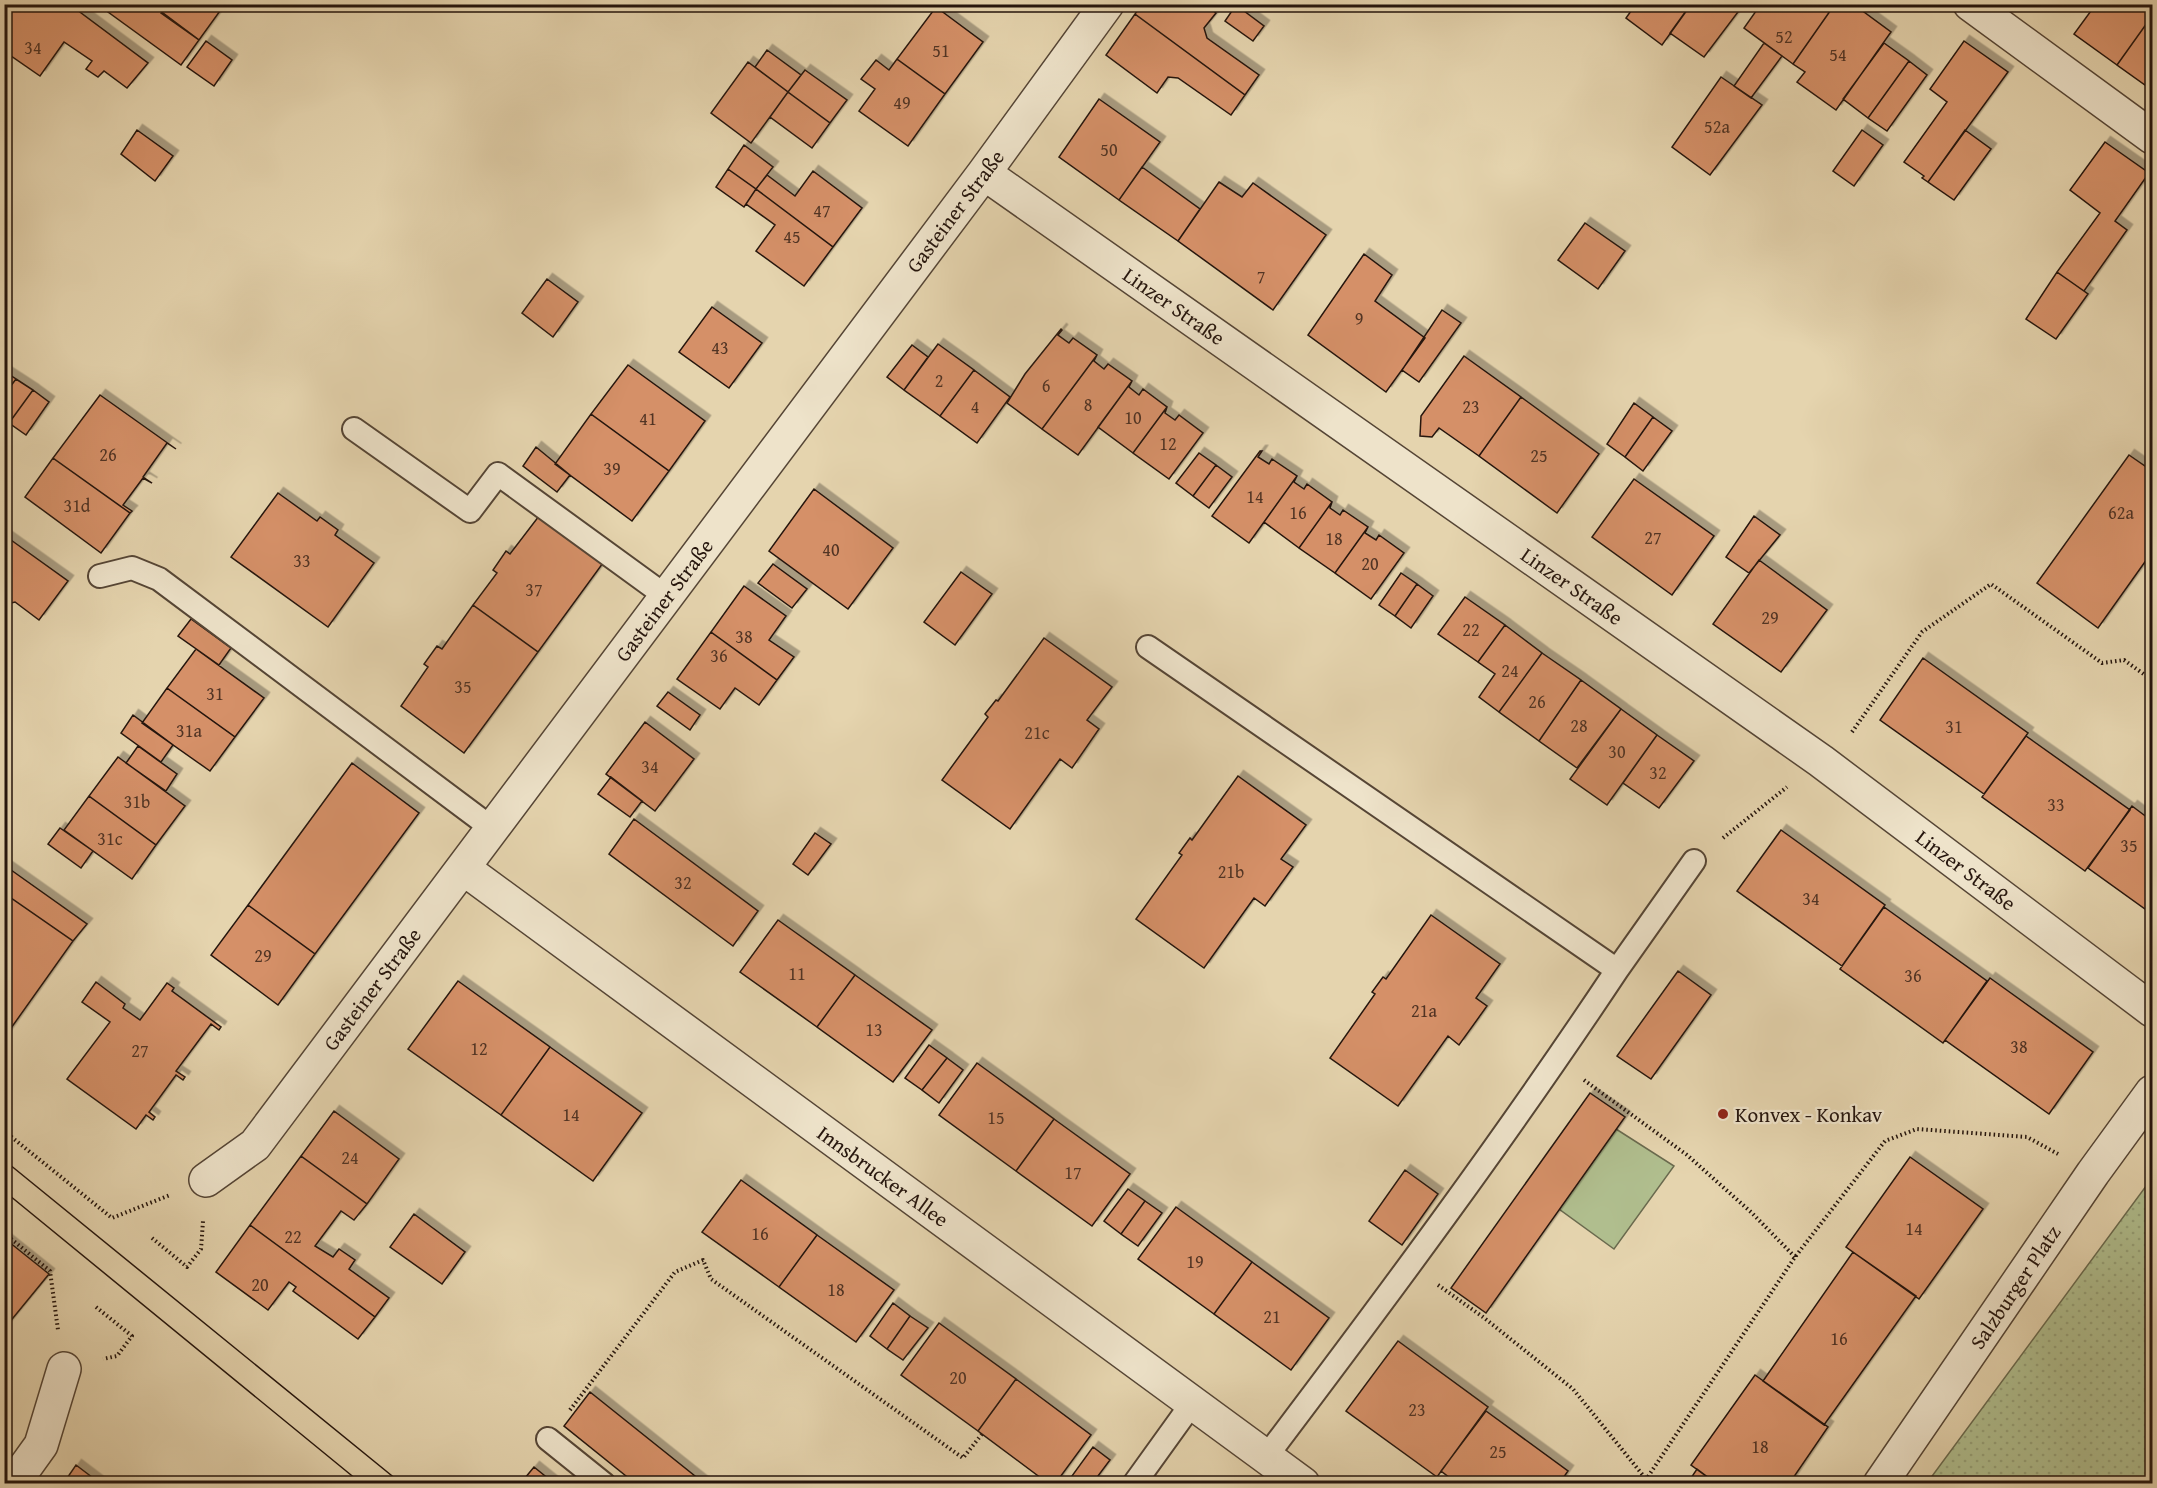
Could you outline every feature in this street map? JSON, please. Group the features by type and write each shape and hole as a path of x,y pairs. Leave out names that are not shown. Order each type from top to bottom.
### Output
{"street":[{"name":"Gasteiner Straße","path":"206,1180 255,1145 984,173 1107,4"},
{"path":"1970,4 2152,137"},
{"name":"Linzer Straße","path":"984,173 1821,760 2152,1010"},
{"name":"Innsbrucker Allee","path":"463,868 1303,1484"},
{"name":"Salzburger Platz","path":"1880,1484 2093,1173 2152,1092"},
{"path":"13,1484 41,1445 64,1369"}],"lane":[{"path":"354,429 470,511 498,474 667,597"},
{"path":"100,576 132,568 159,579 493,829"},
{"path":"1148,648 1617,970"},
{"path":"1266,1457 1410,1266 1557,1060 1694,861"},
{"path":"1134,1484 1193,1402"},
{"path":"548,1439 604,1484"}],"path":[{"path":"1694,861 1821,760 1841,747 1922,632 1991,584 2102,663 2124,660 2152,680"},
{"path":"1557,1060 1687,1155 1751,1212 1795,1257"},
{"path":"1643,1484 1795,1257 1885,1141 1917,1129 2027,1137 2093,1173"},
{"path":"4,1131 112,1218 206,1180 201,1249 187,1267 153,1238"},
{"path":"4,1233 50,1271 64,1369"},
{"path":"548,1439 675,1272 703,1260 711,1279 963,1458 982,1434"},
{"path":"1410,1266 1483,1317 1573,1389 1646,1479"},
{"path":"96,1307 132,1336"}],"green space":[{"path":"1616,1129 1674,1166 1614,1249 1559,1209"},
{"path":"2152,1178 2152,1483 1927,1483"}],"building":[{"path":"18,4 69,4 148,63 127,88 104,71 98,77 86,69 92,61 64,42 40,76 4,51 4,23"},
{"path":"97,4 151,4 199,40 181,65"},
{"path":"167,4 211,4 220,11 199,40 161,13"},
{"path":"1142,4 1205,4 1216,13 1204,28 1207,38 1259,75 1245,95 1135,14"},
{"path":"1636,4 1687,4 1690,6 1662,45 1626,18"},
{"path":"1691,4 1728,4 1738,12 1704,57 1670,33"},
{"path":"1761,4 1835,4 1793,64 1744,28"},
{"path":"1835,4 1853,4 1891,32 1836,110 1797,82 1805,72 1793,64"},
{"path":"2096,4 2152,4 2152,16 2117,65 2074,34"},
{"path":"1236,5 1264,26 1253,41 1225,21"},
{"path":"936,7 983,42 945,94 897,59"},
{"path":"1135,14 1245,95 1231,115 1178,78 1168,77 1157,93 1106,55"},
{"path":"2152,16 2152,90 2117,65"},
{"path":"206,41 232,60 214,86 187,67"},
{"path":"1964,41 2008,72 1928,182 1922,178 1924,176 1904,162 1947,102 1930,89"},
{"path":"1764,43 1782,56 1751,98 1734,86"},
{"path":"1884,43 1909,61 1868,118 1843,99"},
{"path":"767,50 801,75 788,92 755,67"},
{"path":"897,59 945,94 908,146 859,111 875,89 861,79 876,60 889,70"},
{"path":"1909,61 1927,75 1887,131 1868,118"},
{"path":"748,62 788,92 751,143 711,113"},
{"path":"805,70 847,100 830,123 788,92"},
{"path":"1721,77 1762,105 1710,175 1672,147"},
{"path":"788,92 830,123 812,148 770,117"},
{"path":"1099,99 1160,142 1119,200 1059,157"},
{"path":"137,130 173,156 155,181 121,154"},
{"path":"1862,130 1883,145 1854,186 1833,171"},
{"path":"1965,130 1991,149 1954,200 1928,182"},
{"path":"2105,142 2149,173 2115,221 2127,230 2084,291 2057,272 2100,213 2070,190"},
{"path":"744,145 773,167 756,189 728,169"},
{"path":"1142,167 1200,209 1178,241 1119,200"},
{"path":"728,169 756,189 744,207 716,187"},
{"path":"813,171 862,208 833,247 756,189 767,175 795,196"},
{"path":"1219,182 1242,197 1253,183 1326,235 1273,310 1178,241"},
{"path":"756,189 833,247 804,286 756,251 775,225 746,204"},
{"path":"1585,223 1625,251 1598,289 1558,260"},
{"path":"1364,254 1392,275 1375,301 1425,338 1386,392 1308,335"},
{"path":"2057,272 2088,294 2056,339 2026,319"},
{"path":"547,279 578,302 553,337 522,313"},
{"path":"712,307 762,343 729,388 679,352"},
{"path":"1442,310 1461,323 1419,382 1402,370"},
{"path":"1061,329 1058,335 1069,343 1073,338 1097,355 1042,429 1007,403 1025,374"},
{"path":"938,344 974,370 940,416 904,390"},
{"path":"912,345 928,357 904,390 887,377"},
{"path":"1097,355 1094,361 1104,369 1108,364 1132,381 1078,455 1042,429"},
{"path":"1464,356 1521,397 1479,456 1439,428 1432,437 1420,436 1421,416"},
{"path":"628,365 705,421 669,471 591,414"},
{"path":"974,370 1010,397 977,443 940,416"},
{"path":"4,371 16,379 4,395"},
{"path":"16,379 33,390 9,423 4,420 4,395"},
{"path":"1132,381 1129,387 1139,395 1143,389 1167,407 1133,453 1098,427"},
{"path":"33,390 49,402 26,435 9,423"},
{"path":"100,395 176,449 167,443 143,477 152,483 143,478 123,505 132,511 130,513 53,458"},
{"path":"1521,397 1599,454 1557,513 1479,456"},
{"path":"1634,403 1653,417 1625,457 1607,444"},
{"path":"1167,407 1165,413 1175,420 1179,415 1203,433 1169,479 1133,453"},
{"path":"591,414 669,471 632,521 555,464"},
{"path":"1653,417 1672,431 1643,471 1625,457"},
{"path":"536,447 570,475 557,492 523,466"},
{"path":"1262,451 1258,457 1269,464 1272,459 1297,476 1249,543 1212,516"},
{"path":"1199,453 1216,465 1193,496 1176,483"},
{"path":"2129,455 2152,471 2152,552 2098,628 2037,583"},
{"path":"53,458 130,513 101,553 25,497"},
{"path":"1216,465 1232,477 1209,508 1193,496"},
{"path":"1297,476 1294,482 1304,489 1307,484 1332,502 1299,548 1264,522"},
{"path":"1634,479 1714,536 1672,595 1592,537"},
{"path":"814,489 893,548 848,609 769,551"},
{"path":"278,493 317,521 320,517 338,530 335,535 374,563 328,627 231,557"},
{"path":"1332,502 1330,508 1340,515 1343,510 1368,527 1335,573 1299,548"},
{"path":"539,516 603,563 538,652 473,605 497,573 493,570 506,551 510,554"},
{"path":"1754,516 1780,535 1749,573 1726,557"},
{"path":"1368,527 1365,533 1376,540 1379,535 1404,553 1371,599 1335,573"},
{"path":"4,535 68,581 39,620 15,602 7,604 4,602"},
{"path":"1759,560 1827,610 1781,672 1713,624"},
{"path":"773,564 807,589 792,608 758,583"},
{"path":"961,572 992,594 955,645 924,622"},
{"path":"1401,573 1417,584 1395,616 1379,605"},
{"path":"1417,584 1433,596 1411,628 1395,616"},
{"path":"744,586 786,616 769,640 794,657 777,680 711,632"},
{"path":"1465,597 1505,625 1478,662 1438,634"},
{"path":"473,605 538,652 464,753 401,706 428,667 424,664 437,646 442,649"},
{"path":"191,619 231,648 219,665 178,636"},
{"path":"1505,625 1542,653 1499,712 1479,697 1495,674 1478,662"},
{"path":"711,632 777,680 759,705 735,688 720,709 677,679"},
{"path":"1044,638 1112,687 1087,720 1099,729 1072,768 1060,759 1010,829 942,780 988,717 985,714 996,700 998,701"},
{"path":"196,649 264,698 235,737 167,688"},
{"path":"1542,653 1581,680 1539,741 1499,712"},
{"path":"1923,658 2028,733 1984,794 1880,720"},
{"path":"1581,680 1621,709 1577,768 1539,741"},
{"path":"167,688 235,737 210,771 142,723"},
{"path":"668,692 700,715 690,730 657,706"},
{"path":"1621,709 1657,735 1607,805 1570,779"},
{"path":"133,715 173,745 161,762 121,733"},
{"path":"645,722 694,759 655,811 606,774"},
{"path":"1657,735 1694,761 1659,808 1623,783"},
{"path":"2026,736 2130,810 2085,871 1982,797"},
{"path":"138,746 177,774 166,791 126,763"},
{"path":"118,757 185,806 156,845 89,796"},
{"path":"352,763 419,813 315,954 248,905"},
{"path":"1238,776 1306,825 1281,859 1293,867 1265,906 1254,898 1204,968 1136,919 1182,855 1179,853 1190,838 1192,840"},
{"path":"611,777 642,801 630,817 598,794"},
{"path":"89,796 156,845 132,879 64,830"},
{"path":"2132,806 2152,821 2152,914 2088,868"},
{"path":"634,819 758,911 733,946 609,854"},
{"path":"60,828 93,851 81,868 48,844"},
{"path":"1781,830 1885,905 1842,966 1737,891"},
{"path":"815,833 831,844 808,875 793,864"},
{"path":"4,865 87,924 73,941 4,893"},
{"path":"4,893 73,941 4,1038"},
{"path":"248,905 315,954 278,1005 211,955"},
{"path":"1884,907 1987,981 1943,1043 1840,969"},
{"path":"1431,915 1500,964 1476,998 1487,1006 1459,1045 1448,1036 1398,1106 1330,1058 1375,994 1372,992 1383,977 1386,979"},
{"path":"778,920 855,975 817,1027 740,972"},
{"path":"1678,971 1711,995 1651,1079 1617,1056"},
{"path":"855,975 932,1030 893,1082 817,1027"},
{"path":"1990,978 2093,1052 2049,1114 1945,1040"},
{"path":"458,981 550,1047 501,1115 408,1049"},
{"path":"96,982 125,1004 123,1008 140,1020 167,983 174,988 172,991 221,1027 219,1030 211,1024 176,1071 185,1077 183,1080 176,1075 149,1112 155,1117 153,1120 146,1115 136,1129 67,1079 110,1022 82,1002"},
{"path":"929,1045 947,1058 922,1090 905,1078"},
{"path":"550,1047 642,1113 593,1181 501,1115"},
{"path":"947,1058 963,1070 939,1103 922,1090"},
{"path":"977,1063 1054,1119 1016,1171 939,1115"},
{"path":"1590,1093 1625,1117 1486,1313 1451,1288"},
{"path":"334,1111 399,1159 367,1204 301,1156"},
{"path":"1054,1119 1130,1174 1092,1226 1016,1171"},
{"path":"301,1156 367,1204 354,1220 341,1211 315,1246 333,1257 339,1249 355,1260 349,1269 389,1298 375,1317 250,1225"},
{"path":"1910,1157 1983,1209 1919,1299 1846,1247"},
{"path":"1405,1170 1438,1194 1402,1245 1369,1221"},
{"path":"741,1180 817,1235 779,1287 702,1232"},
{"path":"1128,1189 1145,1201 1121,1234 1104,1221"},
{"path":"1145,1201 1162,1213 1138,1246 1121,1234"},
{"path":"1176,1207 1252,1262 1214,1314 1138,1259"},
{"path":"414,1214 465,1252 442,1284 390,1247"},
{"path":"250,1225 375,1317 358,1339 293,1291 296,1287 289,1282 268,1310 216,1272"},
{"path":"817,1235 894,1290 856,1342 779,1287"},
{"path":"4,1238 49,1274 4,1329"},
{"path":"1853,1252 1916,1296 1824,1425 1763,1381"},
{"path":"1252,1262 1329,1318 1291,1370 1214,1314"},
{"path":"893,1303 910,1316 887,1349 870,1336"},
{"path":"910,1316 928,1328 903,1360 887,1349"},
{"path":"939,1323 1016,1379 978,1431 901,1375"},
{"path":"1398,1341 1488,1407 1437,1477 1346,1411"},
{"path":"1755,1375 1828,1427 1789,1484 1717,1484 1691,1465"},
{"path":"1016,1379 1091,1435 1055,1484 1049,1484 978,1431"},
{"path":"590,1392 705,1484 636,1484 564,1426"},
{"path":"1486,1411 1568,1471 1559,1484 1458,1484 1441,1471"},
{"path":"1093,1447 1110,1460 1092,1484 1074,1484 1069,1480"},
{"path":"76,1465 101,1484 63,1484"},
{"path":"534,1467 555,1484 520,1484"},
{"path":"1697,1469 1717,1484 1687,1484"}],"tram line":[{"path":"4,1160 402,1484"},
{"path":"4,1191 362,1484"}],"place":[{"name":"Konvex - Konkav","path":"1723,1114"}]}
